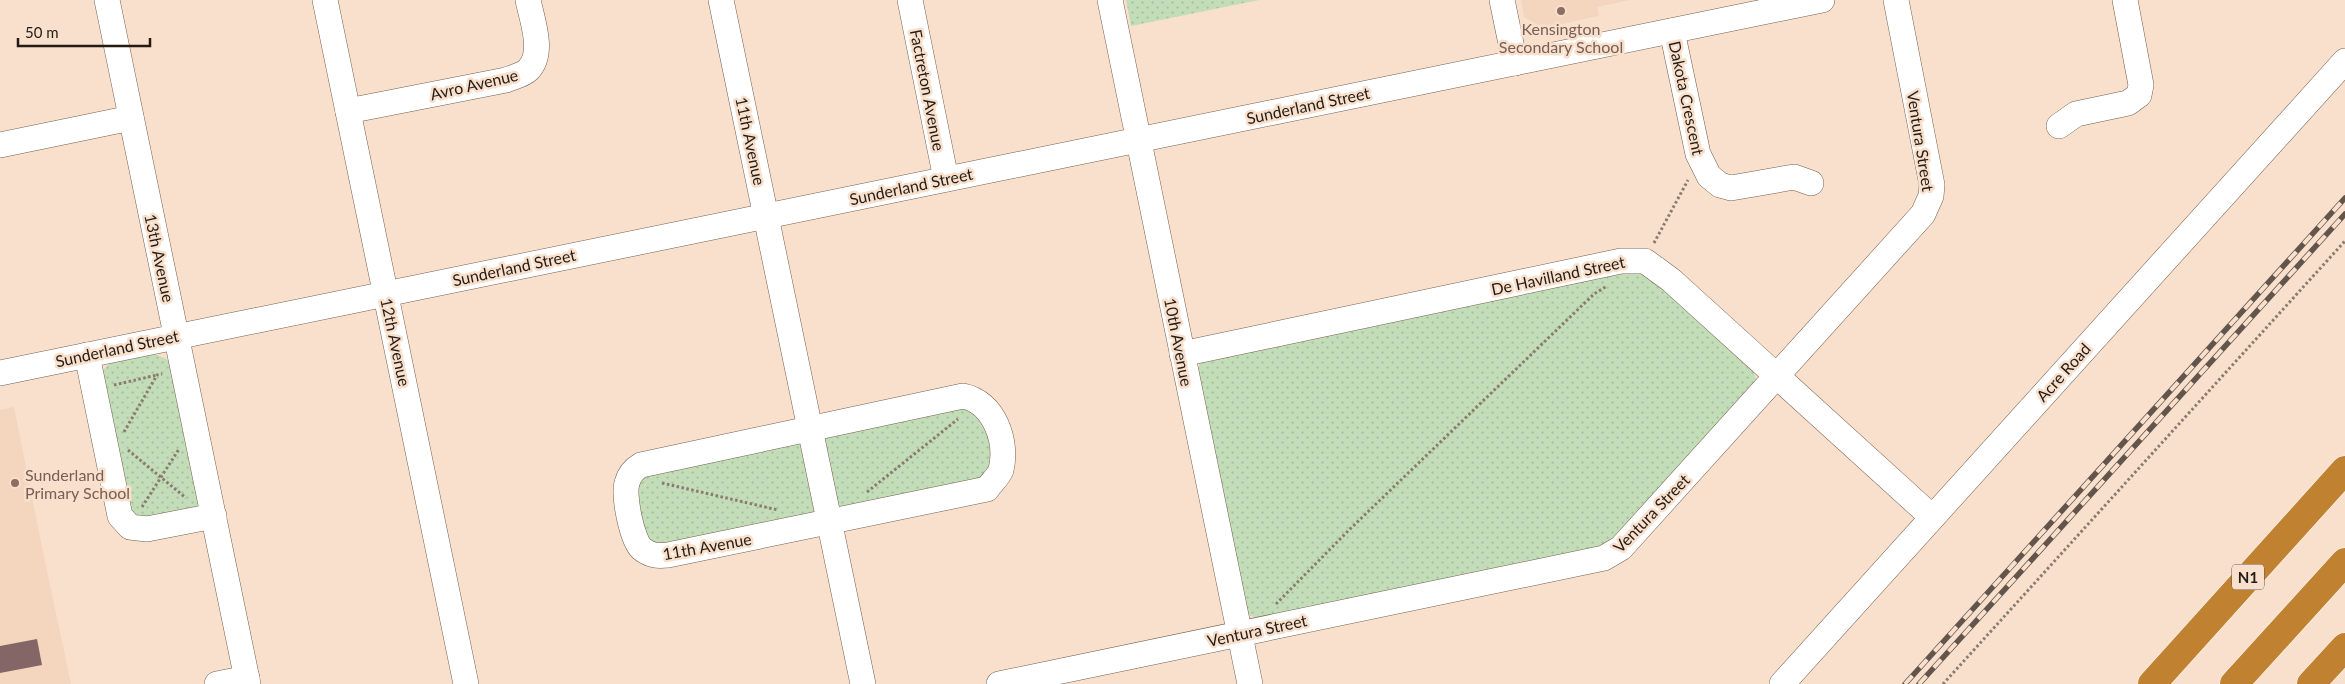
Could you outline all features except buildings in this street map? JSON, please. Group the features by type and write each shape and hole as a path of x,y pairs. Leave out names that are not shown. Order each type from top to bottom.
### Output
{"highway":[{"name":"N1","path":"2152,684 2345,470"},
{"path":"2234,684 2345,562"},
{"path":"2311,684 2345,647"},
{"path":"2324,684 2345,656"}],"street":[{"name":"13th Avenue","path":"107,0 248,681"},
{"name":"12th Avenue","path":"325,0 466,684"},
{"name":"Avro Avenue","path":"348,111 506,80 528,70 536,58 536,42 528,0"},
{"name":"11th Avenue","path":"721,0 828,523 863,684"},
{"name":"Factreton Avenue","path":"910,0 946,179"},
{"name":"10th Avenue","path":"1110,0 1182,354 1248,632 1250,684"},
{"path":"1502,0 1515,63"},
{"name":"Sunderland Street","path":"0,373 1822,0"},
{"name":"Ventura Street","path":"999,684 1053,678 1248,632 1604,558 1613,554 1628,540 1923,214 1931,196 1932,185 1896,0"},
{"path":"2059,126 2076,114 2128,103 2139,95 2141,86 2125,0"},
{"name":"Dakota Crescent","path":"1672,31 1698,154 1709,176 1720,185 1731,188 1794,177 1811,183"},
{"name":"Acre Road","path":"1782,684 2345,61"},
{"path":"0,144 130,118"},
{"name":"De Havilland Street","path":"1182,354 1621,261 1645,261 1672,280 1776,377 1932,517"},
{"path":"87,355 120,516 130,527 147,529 214,516"},
{"name":"11th Avenue","path":"963,396 980,402 995,420 1002,455 1000,471 987,489 828,523 654,556 641,548 634,534 625,490 634,469 641,465 810,430 963,396"},
{"path":"218,684 248,681"}],"path":[{"path":"1645,261 1691,174"},
{"path":"1943,684 2345,241"},
{"path":"1248,632 1349,530 1594,294 1609,285"},
{"path":"94,389 157,375"},
{"path":"123,434 154,380"},
{"path":"139,512 181,446"},
{"path":"126,448 185,495 189,505"}],"shaded area":[{"name":"Kensington Secondary School","path":"1521,0 1630,0 1597,7 1599,16 1543,28 1524,17"},
{"name":"Sunderland Primary School","path":"14,407 71,684 0,684 0,410"}],"green space":[{"path":"1126,0 1259,0 1131,26"},
{"path":"1645,268 1751,363 1756,380 1608,548 1267,619 1250,616 1241,602 1195,381 1200,363 1215,352"},
{"path":"155,354 170,361 200,508 132,519 100,373 111,362"},
{"path":"955,397 995,420 987,489 654,556 627,482 631,475"}],"railway":[{"path":"1905,684 2345,198"},
{"path":"1919,684 2345,214"}],"place":[{"name":"Kensington Secondary School","path":"1561,11"},
{"name":"Sunderland Primary School","path":"15,483"}]}
